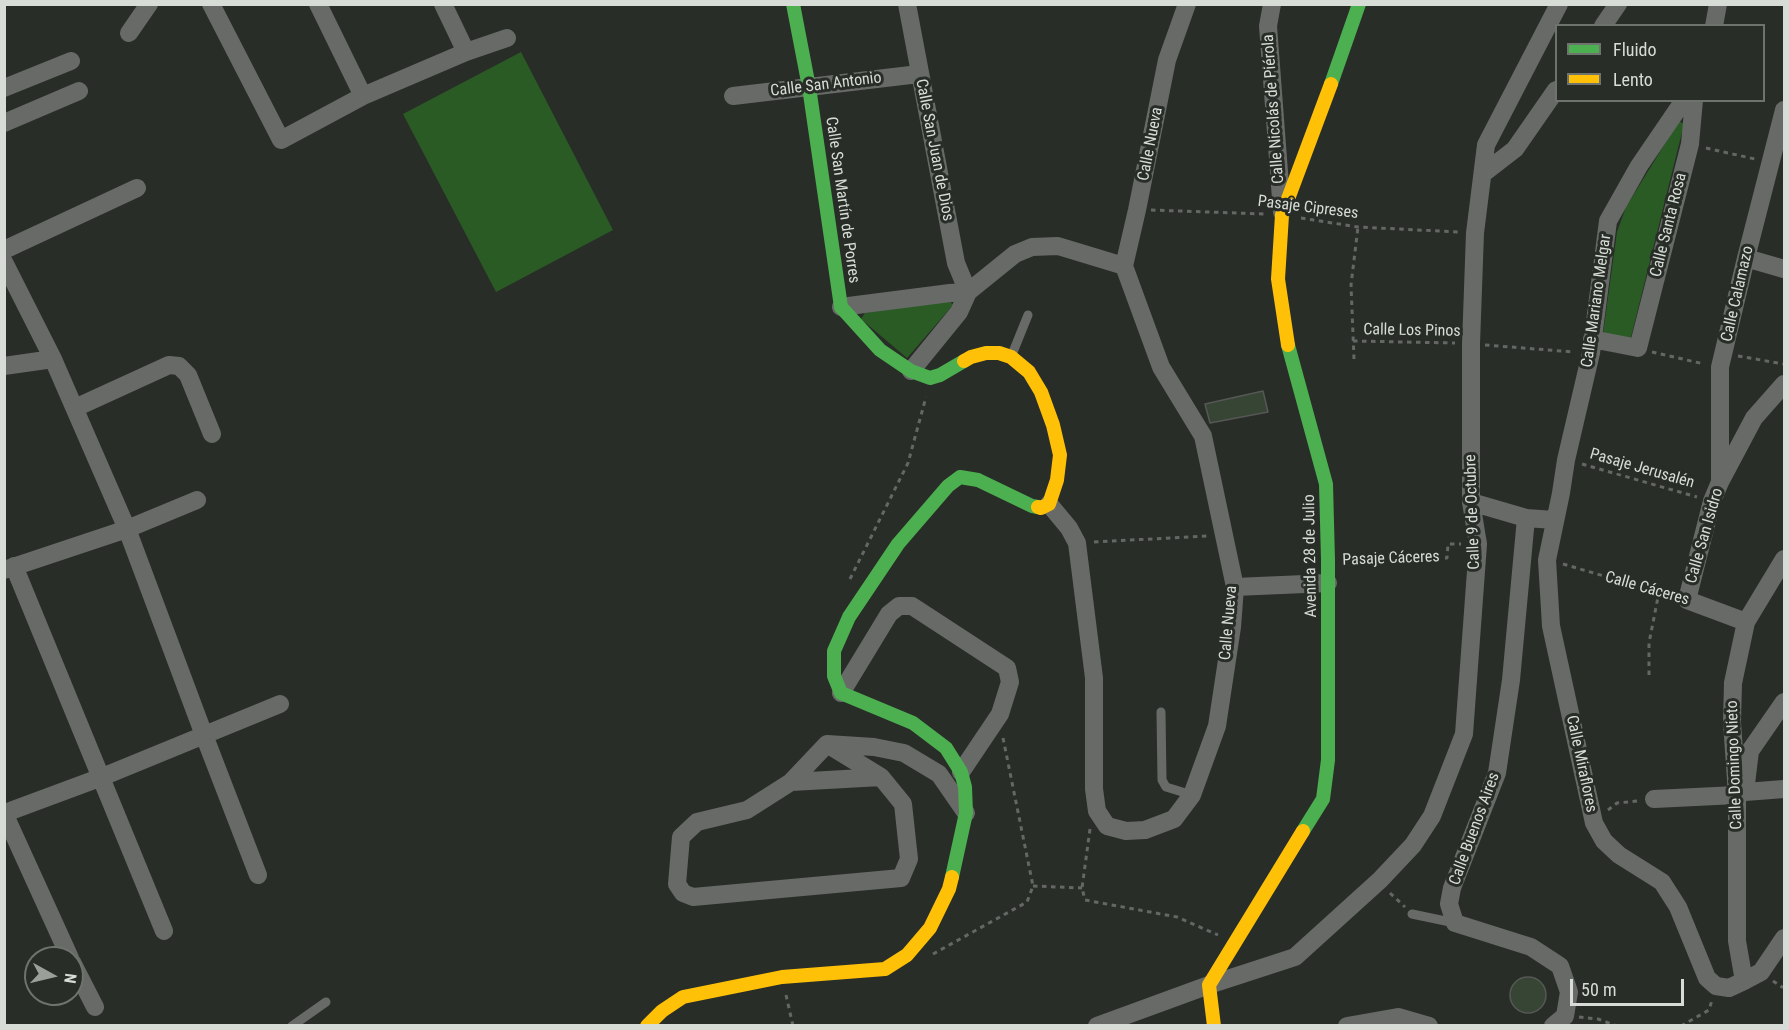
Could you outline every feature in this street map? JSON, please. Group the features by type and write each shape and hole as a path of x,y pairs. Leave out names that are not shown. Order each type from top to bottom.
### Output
{"street":[{"path":"129,33 149,4"},
{"path":"211,4 281,140 363,96 466,52 507,38"},
{"path":"318,4 363,96"},
{"path":"443,4 466,52"},
{"name":"Calle San Martín de Porres","path":"793,4 809,87 841,308 880,350 911,371 930,378"},
{"name":"Calle San Juan de Dios","path":"907,4 956,263 968,292"},
{"name":"Calle Nueva","path":"1097,811 1107,826 1126,831 1145,830 1174,819 1192,795 1217,726 1232,627 1235,587 1203,436 1161,367 1124,266 1167,60 1187,4"},
{"name":"Calle Nicolás de Piérola","path":"1272,4 1268,26 1282,214"},
{"name":"Avenida 28 de Julio","path":"1209,985 1323,799 1328,760 1326,484 1289,353 1278,279 1282,214 1359,4"},
{"name":"Calle 9 de Octubre","path":"1097,1026 1294,957 1380,880 1413,845 1432,816 1464,734 1478,544 1472,502 1471,344 1475,233 1486,145 1559,4"},
{"path":"1604,24 1618,4"},
{"path":"1714,24 1718,4"},
{"path":"4,88 71,61"},
{"name":"Calle San Antonio","path":"733,96 919,74"},
{"path":"4,123 79,91"},
{"path":"1484,173 1515,149 1555,93"},
{"name":"Calle Mariano Melgar","path":"1554,520 1592,346 1608,222 1639,166 1683,102"},
{"name":"Calle Santa Rosa","path":"1638,348 1690,144 1694,102"},
{"name":"Calle Calamazo","path":"1720,482 1722,360 1785,110"},
{"path":"4,250 136,188"},
{"path":"911,371 959,312 968,292 1015,254 1032,247 1058,246 1124,266"},
{"path":"1746,258 1785,269"},
{"path":"4,262 53,359 127,529 258,875"},
{"path":"841,308 968,292"},
{"path":"1592,346 1638,348"},
{"path":"647,1026 662,1011 683,997 782,977 885,969 907,955 930,928 949,889 966,813 965,787 961,772 946,748 913,723 841,693 834,676 834,651 849,617 898,544 948,486 960,477 978,480 1032,506 1041,508 1050,504 1057,480 1060,455 1053,425 1041,392 1029,372 1011,357 999,353 986,353 971,357 940,375 930,378"},
{"path":"4,366 53,359"},
{"path":"75,408 169,365 179,366 188,375 212,434"},
{"name":"Calle San Isidro","path":"1687,600 1712,501 1720,482 1754,418 1785,384"},
{"path":"164,931 102,777 9,568 127,529 197,500"},
{"path":"1472,502 1526,518 1554,520"},
{"path":"1050,504 1069,528 1077,543 1094,678 1094,789 1097,811"},
{"name":"Calle Buenos Aires","path":"1455,923 1449,904 1452,888 1497,772 1510,680 1526,518"},
{"name":"Calle Miraflores","path":"1554,520 1547,560 1551,626 1594,823 1604,842 1619,855 1662,882 1678,907 1707,978 1730,985"},
{"name":"Calle Domingo Nieto","path":"1730,985 1737,941 1741,793 1732,722 1733,683 1746,622 1785,559"},
{"name":"Pasaje Cáceres","path":"1235,587 1328,583"},
{"name":"Calle Cáceres","path":"1687,600 1746,622"},
{"path":"841,693 889,614 899,606 912,606 1007,668 1010,682 1000,714 961,772"},
{"path":"1741,793 1750,751 1785,702"},
{"path":"65,946 5,813 102,777 280,704"},
{"path":"827,744 874,747 904,753 939,774 966,813"},
{"path":"827,744 881,777 903,804 909,859 901,878 693,897 683,893 677,884 681,837 697,822 747,810 791,782 827,744"},
{"path":"791,782 881,777"},
{"path":"1654,799 1785,789"},
{"path":"1455,923 1531,947 1560,966 1569,992 1559,1021"},
{"path":"1730,985 1761,972 1785,938"},
{"path":"84,985 95,1007"},
{"path":"1209,985 1214,1026"},
{"path":"1347,1026 1398,1017 1429,1026"}],"lane":[{"path":"1011,357 1028,315"},
{"path":"1161,712 1162,780 1166,787 1192,795"},
{"path":"1412,914 1455,923"},
{"path":"292,1026 326,1002"}],"path":[{"path":"1690,144 1772,162"},
{"name":"Pasaje Cipreses","path":"1137,210 1282,214 1358,227 1475,233"},
{"path":"1354,358 1351,285 1358,227"},
{"name":"Calle Los Pinos","path":"1353,341 1592,346"},
{"path":"1638,348 1722,360 1785,364"},
{"path":"849,582 908,463 930,378"},
{"name":"Pasaje Jerusalén","path":"1566,460 1712,501"},
{"path":"1077,543 1223,535"},
{"name":"Pasaje Cáceres","path":"1328,560 1447,558 1448,544 1478,544"},
{"name":"Calle Cáceres","path":"1547,560 1687,600"},
{"path":"1649,675 1649,643 1659,592"},
{"path":"939,952 1027,902 1033,886 1005,751"},
{"path":"1594,823 1617,803 1654,799"},
{"path":"1097,811 1090,829 1082,888 1085,900 1178,917 1236,943"},
{"path":"1380,880 1412,914"},
{"path":"1033,886 1082,888"},
{"path":"782,977 793,1026"},
{"path":"1681,1026 1709,1010 1730,985"},
{"path":"1559,1021 1598,1019 1617,1026"}],"green space":[{"path":"521,52 613,230 496,292 403,114"},
{"path":"1679,121 1684,124 1630,341 1603,334 1617,232 1626,207"},
{"path":"950,301 953,305 907,358 861,319 865,313"}],"building":[{"path":"1263,391 1268,412 1210,423 1205,404"},
{"path":"1528,977 1541,982 1546,995 1541,1008 1528,1013 1515,1008 1510,995 1515,982"}],"traffic: fast":[{"path":"793,4 809,87 841,307 880,350 911,371 930,378 964,361"},
{"path":"1331,84 1359,4"},
{"path":"1288,345 1326,484 1328,760 1323,799 1303,831"},
{"path":"952,877 966,813 965,787 961,772 946,748 913,723 841,693 834,676 834,651 849,617 898,544 948,486 960,477 978,480 1038,507"}],"traffic: slow":[{"path":"1288,345 1278,279 1282,215 1331,84"},
{"path":"964,361 986,353 999,353 1011,357 1029,372 1041,392 1053,425 1060,455 1057,480 1049,504 1038,507"},
{"path":"1214,1026 1209,985 1303,831"},
{"path":"647,1026 662,1011 683,997 782,977 885,969 907,955 930,928 949,889 952,877"}]}
